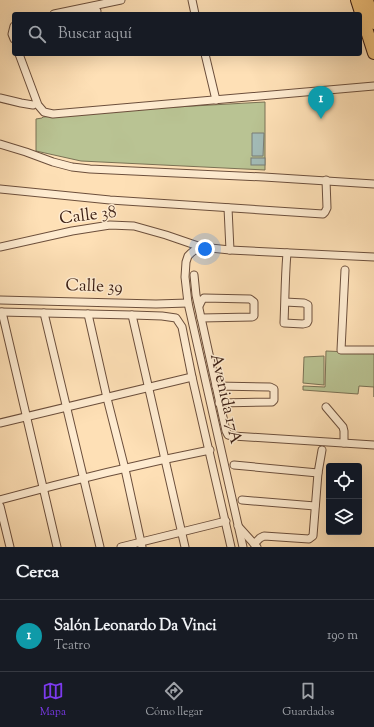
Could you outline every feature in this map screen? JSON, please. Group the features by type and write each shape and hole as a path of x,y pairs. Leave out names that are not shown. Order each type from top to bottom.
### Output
{"highway":[{"path":"357,0 361,12"},
{"path":"367,0 374,23"},
{"path":"362,16 374,53"}],"street":[{"path":"76,12 97,10 121,0"},
{"path":"192,0 195,12"},
{"path":"20,56 38,105 44,112 53,114 374,86"},
{"path":"205,56 216,100"},
{"path":"0,98 33,105"},
{"path":"0,144 53,162 72,167 90,169 256,176 374,184"},
{"path":"0,189 110,200 323,214 326,208 326,180"},
{"path":"228,208 230,250"},
{"name":"Calle 38","path":"0,246 72,231 110,225 134,226 201,247 230,250 374,257"},
{"name":"Avenida 17A","path":"201,247 196,249 188,256 186,262 185,277 188,303 243,547"},
{"path":"285,302 287,253"},
{"path":"345,270 342,350 374,350"},
{"path":"194,275 201,318 228,435 371,445"},
{"path":"199,306 204,298 250,300 254,302 254,316 252,317 201,318"},
{"name":"Calle 39","path":"0,300 156,304 188,303"},
{"path":"57,547 1,312 162,316 176,318 182,327 231,547"},
{"path":"44,313 100,547"},
{"path":"88,314 142,544"},
{"path":"132,315 185,547"},
{"path":"0,423 192,377"},
{"path":"216,386 270,387 274,389 274,400 272,402 220,402"},
{"path":"326,408 343,427 344,443"},
{"path":"0,500 125,468 210,450"},
{"path":"238,526 256,545 260,538 264,536 311,538 313,536 318,473 322,450"},
{"path":"234,465 318,473"},
{"path":"242,500 315,506"},
{"path":"0,506 10,547"},
{"path":"121,547 142,544 181,532 226,521"}],"green space":[{"path":"265,102 265,170 81,161 36,151 36,119 43,117 122,110"},
{"path":"326,351 374,353 374,387 359,386 358,394 303,390 303,386 325,387"},
{"path":"324,356 324,385 303,383 304,357"}],"water":[{"path":"252,133 264,133 263,156 252,156"},
{"path":"251,158 265,158 265,165 251,165"}],"place":[{"name":"Salón Leonardo Da Vinci","path":"321,119"}]}
